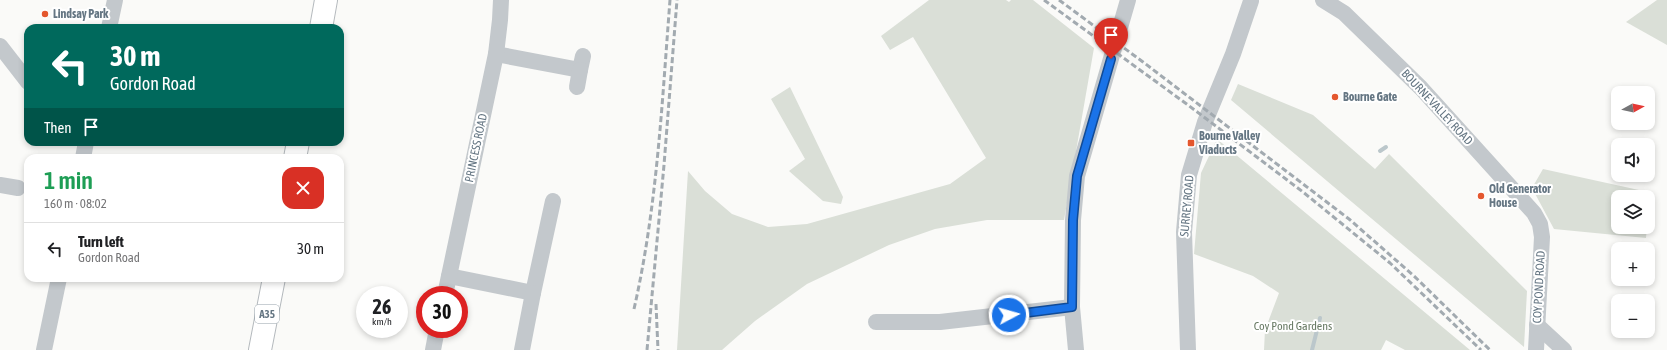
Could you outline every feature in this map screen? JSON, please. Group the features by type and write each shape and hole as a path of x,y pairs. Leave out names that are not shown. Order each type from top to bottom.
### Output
{"highway":[{"path":"321,24 326,0"},
{"name":"A35","path":"260,350 273,282"}],"street":[{"path":"110,24 115,0"},
{"name":"PRINCESS ROAD","path":"447,286 496,54 500,20 500,0"},
{"path":"1076,350 1072,307 1073,220 1077,176 1128,0"},
{"name":"SURREY ROAD","path":"1188,350 1184,232 1189,175 1204,122 1255,0"},
{"name":"BOURNE VALLEY ROAD","path":"1323,0 1344,12 1421,88 1534,213 1540,224"},
{"path":"0,46 24,77"},
{"path":"496,54 581,63 577,87"},
{"path":"0,185 18,188"},
{"path":"522,350 552,201"},
{"name":"COY POND ROAD","path":"1536,350 1542,237 1540,224"},
{"path":"449,276 533,293"},
{"path":"44,350 57,282"},
{"path":"876,322 940,322 1072,307"},
{"path":"1537,325 1564,350"},
{"path":"432,350 435,338"}],"green space":[{"path":"929,0 1006,0 1009,2 1011,0 1033,0 1094,48 1064,220 987,220 935,229 889,245 807,284 755,321 722,350 677,350 688,171 705,191 732,214 768,227 807,224 950,184 986,158 913,37 890,50 881,36"},
{"path":"1657,0 1667,0 1667,45 1626,22"},
{"path":"1238,84 1313,115 1375,169 1389,154 1527,291 1524,347 1231,100"},
{"path":"790,87 843,197 841,204 823,201 789,171 805,159 771,99"},
{"name":"Coy Pond Gardens","path":"1217,139 1470,350 1405,350 1386,340 1381,350 1264,350 1265,330 1279,293 1253,276 1194,254 1201,173"},
{"path":"1543,169 1639,190 1611,190 1611,234 1646,234 1646,238 1554,229 1532,188"}],"waterway":[{"path":"1380,151 1386,147"},
{"path":"1312,350 1320,318"}],"railway":[{"path":"634,309 648,233 658,155 670,0"},
{"path":"647,350 677,0"},
{"path":"1044,0 1188,105 1303,192 1390,263 1481,350"},
{"path":"1059,0 1349,219 1414,276 1490,350"},
{"path":"656,304 658,350"}],"place":[{"name":"Lindsay Park","path":"45,14"},
{"name":"Bourne Gate","path":"1335,97"},
{"name":"Bourne Valley Viaducts","path":"1191,143"},
{"name":"Old Generator House","path":"1481,196"}],"route":[{"path":"1009,315 1072,307 1073,220 1077,176 1111,59"}]}
